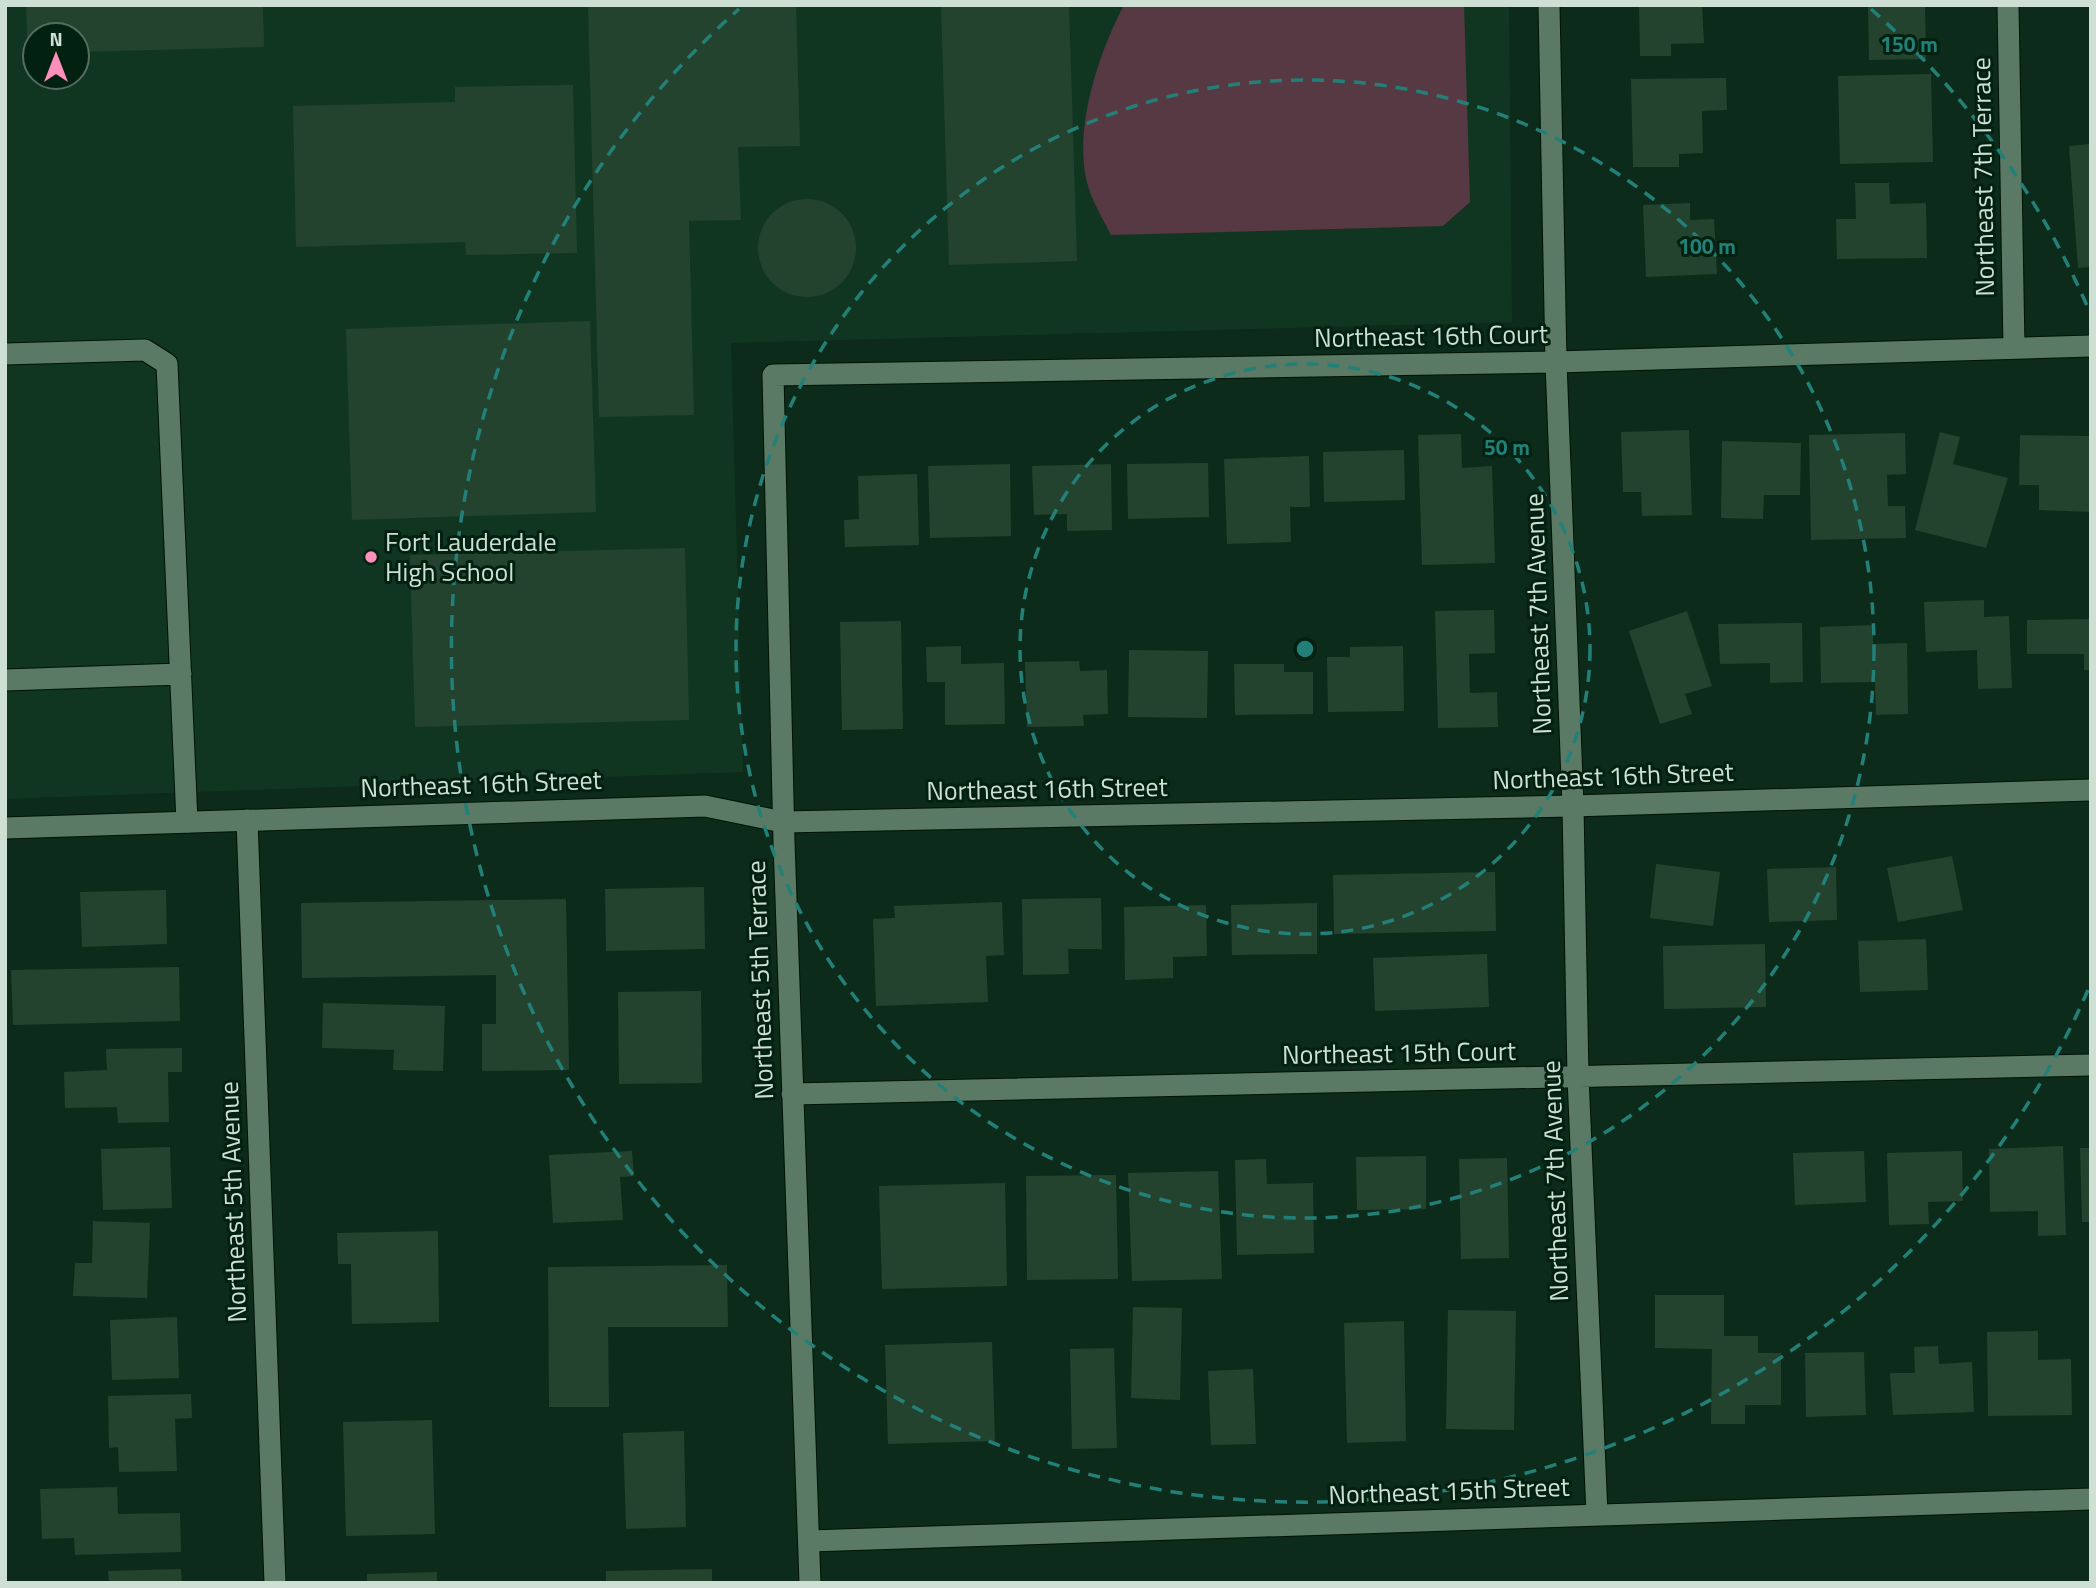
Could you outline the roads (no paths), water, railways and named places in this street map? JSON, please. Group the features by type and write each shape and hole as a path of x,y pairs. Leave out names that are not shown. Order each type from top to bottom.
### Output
{"street":[{"name":"Northeast 7th Avenue","path":"1549,5 1556,362 1573,806 1578,1077 1597,1514"},
{"name":"Northeast 7th Terrace","path":"2008,5 2014,348"},
{"name":"Northeast 16th Court","path":"773,375 1556,362 2091,346"},
{"path":"5,354 145,350 167,363 187,822"},
{"name":"Northeast 5th Terrace","path":"773,375 783,822 810,1583"},
{"path":"5,680 181,674"},
{"name":"Northeast 16th Street","path":"5,828 705,806 783,822 1573,806 2091,790"},
{"name":"Northeast 5th Avenue","path":"247,820 275,1583"},
{"name":"Northeast 15th Court","path":"792,1094 2091,1065"},
{"name":"Northeast 15th Street","path":"809,1541 2091,1499"}],"place":[{"name":"Fort Lauderdale High School","path":"371,557"}]}
